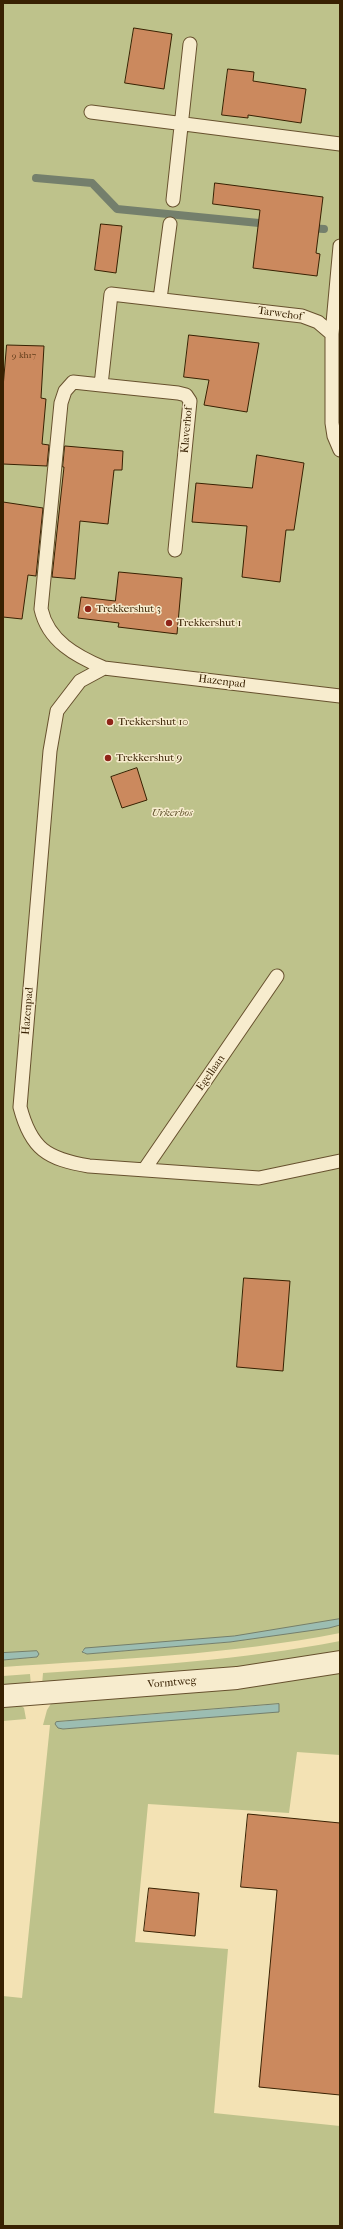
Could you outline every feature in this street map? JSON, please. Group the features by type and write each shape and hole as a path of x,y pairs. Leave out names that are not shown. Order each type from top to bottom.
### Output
{"street":[{"name":"Vormtweg","path":"3,1696 237,1678 340,1662"}],"lane":[{"path":"172,200 190,44"},
{"path":"92,112 340,144"},
{"path":"160,299 170,224"},
{"path":"340,246 332,334 336,377 332,423 334,436 340,450"},
{"name":"Tarwehof","path":"101,385 111,294 302,316 318,322 332,334"},
{"name":"Klaverhof","path":"43,583 61,403 65,391 73,382 178,393 186,395 190,401 175,550"},
{"name":"Hazenpad","path":"43,583 41,609 44,622 51,633 64,647 86,660 104,668 340,696"},
{"name":"Hazenpad","path":"104,668 80,681 58,711 52,737 20,1107 26,1129 37,1144 49,1154 64,1162 89,1166 259,1178 340,1162"},
{"name":"Egellaan","path":"144,1170 277,976"}],"green space":[{"name":"Urkerbos","path":"3,3 340,3 340,1622 216,1639 82,1650 83,1653 87,1654 230,1642 340,1625 340,1633 214,1651 130,1659 3,1667 3,1660 37,1657 3,1656"},
{"path":"340,1641 340,1652 260,1666 42,1685 43,1673 229,1658 303,1648"},
{"path":"340,1672 340,1755 297,1752 289,1813 148,1804 135,1942 228,1949 214,2113 340,2126 340,2226 3,2226 3,1996 22,1998 50,1725 43,1725 47,1710 52,1702 197,1692 269,1684","holes":["278,1704 279,1711 63,1729 56,1722"]},
{"path":"30,1674 31,1686 3,1688 3,1676"},
{"path":"19,1704 24,1708 26,1719 3,1721 3,1705"}],"water":[{"path":"340,1619 340,1625 329,1628 230,1642 87,1654 82,1652 85,1648 234,1636"},
{"path":"37,1651 39,1654 37,1657 3,1660 3,1653"},
{"path":"279,1704 279,1712 63,1729 58,1728 55,1724 56,1722"}],"building":[{"path":"134,28 172,34 164,89 125,83"},
{"path":"228,69 254,72 253,81 306,89 301,123 248,115 248,118 222,115"},
{"path":"215,183 323,197 316,253 320,254 317,276 253,268 260,210 213,204"},
{"path":"101,224 122,226 116,273 95,270"},
{"path":"189,335 259,343 247,412 204,405 209,380 184,377"},
{"path":"7,345 44,346 41,398 46,399 42,444 49,445 47,466 3,464 3,388"},
{"path":"65,446 123,451 122,470 114,470 108,524 80,521 75,579 52,577"},
{"path":"257,455 304,463 294,530 286,530 280,582 242,577 247,526 192,522 196,483 252,488"},
{"path":"3,502 43,508 36,576 28,575 22,619 3,617"},
{"path":"119,572 182,578 177,634 118,627 119,623 78,618 81,597 115,601"},
{"path":"137,768 147,800 122,808 111,777"},
{"path":"244,1278 290,1281 283,1371 237,1367"},
{"path":"248,1814 340,1823 340,2095 259,2087 277,1890 241,1887"},
{"path":"149,1888 199,1893 195,1936 144,1931"}],"waterway":[{"path":"36,178 92,183 117,209 269,224"},
{"path":"309,228 324,229"}],"place":[{"name":"Trekkershut 3","path":"88,609"},
{"name":"Trekkershut 1","path":"169,623"},
{"name":"Trekkershut 10","path":"110,722"},
{"name":"Trekkershut 9","path":"108,758"}]}
